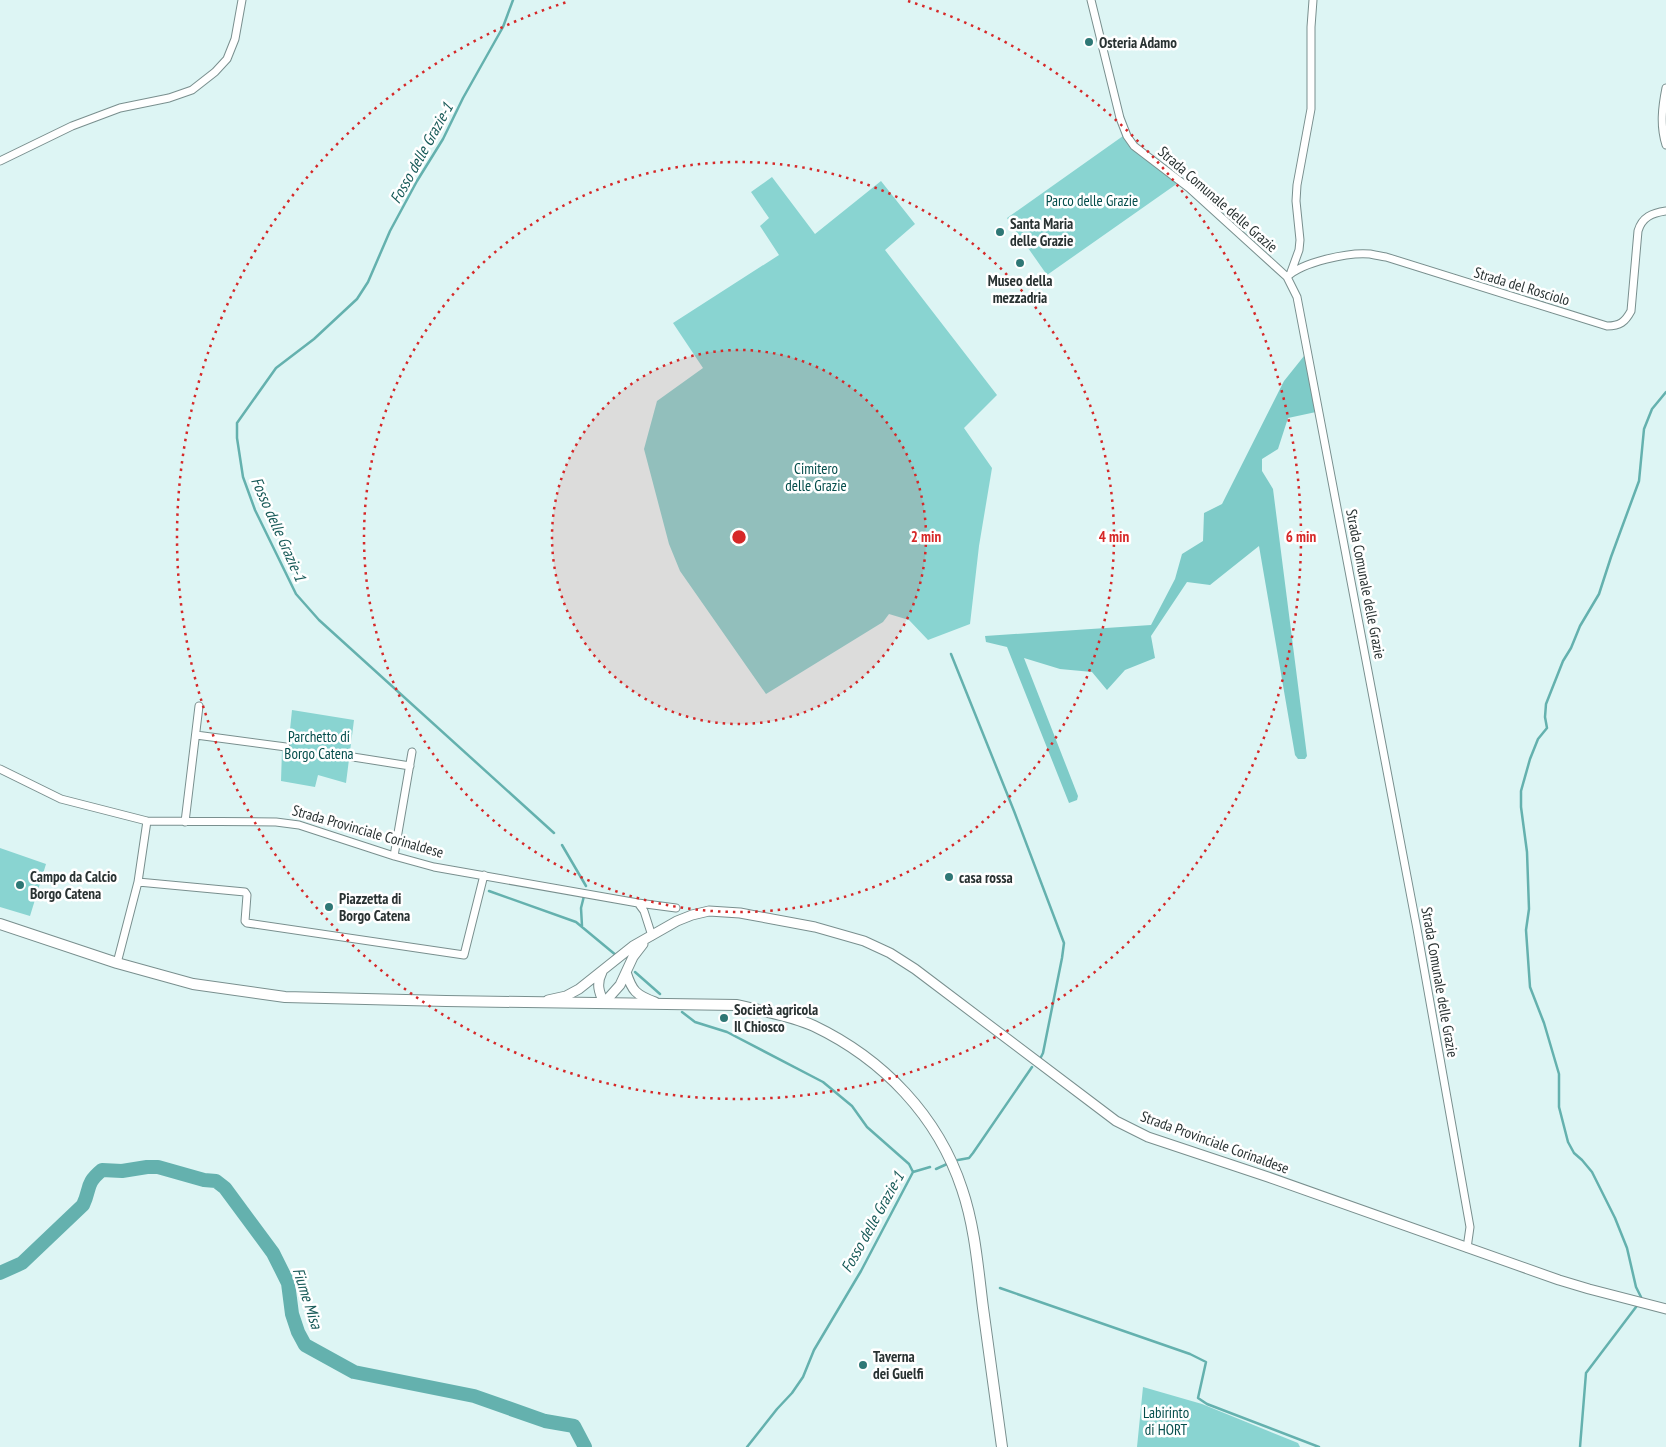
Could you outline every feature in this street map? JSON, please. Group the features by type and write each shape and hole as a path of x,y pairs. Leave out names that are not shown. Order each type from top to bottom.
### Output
{"main road":[{"name":"Strada Provinciale Corinaldese","path":"0,924 118,963 193,984 285,997 604,1003"},
{"path":"604,1003 737,1005 768,1012 812,1026 846,1044 884,1071 905,1092 928,1120 948,1153 963,1190 973,1232 1002,1447"}],"street":[{"path":"0,162 72,126 120,108 169,98 192,90 216,72 227,59 235,39 242,0"},
{"name":"Strada Comunale delle Grazie","path":"1091,0 1120,118 1127,136 1134,146 1189,188 1289,275 1297,297 1417,929 1470,1227 1467,1248"},
{"path":"1289,275 1299,250 1297,185 1312,109 1311,27 1313,0"},
{"path":"1666,88 1661,125 1666,146"},
{"name":"Strada del Rosciolo","path":"1289,275 1316,261 1369,254 1607,326 1617,326 1625,321 1631,311 1638,231 1641,222 1647,216 1666,211"},
{"path":"185,822 199,706"},
{"path":"196,735 286,747"},
{"path":"394,856 412,752"},
{"path":"353,757 410,766"},
{"name":"Strada Provinciale Corinaldese","path":"0,769 60,800 147,821 276,822 299,825 434,867 676,908"},
{"path":"118,963 138,882 147,821"},
{"path":"138,882 245,892 247,895 245,921 248,923 464,955 484,875"},
{"path":"638,903 644,911 652,936"},
{"name":"Strada Provinciale Corinaldese","path":"539,1002 566,996 633,946 692,915 709,911 740,913 806,926 864,941 890,953 915,969 1116,1122 1148,1137 1588,1289 1666,1309"},
{"name":"Strada Provinciale Corinaldese","path":"604,1003 620,986 639,947 652,936"},
{"path":"603,970 598,980 599,993 604,1003"},
{"path":"626,972 630,984 640,997 662,1005"}],"green space":[{"name":"Parco delle Grazie","path":"1123,136 1178,183 1047,275 1007,218"},
{"name":"Cimitero delle Grazie","path":"772,177 815,234 881,181 915,224 885,250 997,395 964,428 992,468 979,546 970,624 928,640 909,620 889,614 883,622 766,694 680,571 669,544 644,449 657,401 703,368 673,323 779,255 760,226 769,218 751,192"},
{"name":"Parchetto di Borgo Catena","path":"292,710 354,720 346,783 318,775 315,787 281,781 282,750 288,749"},
{"name":"Campo da Calcio Borgo Catena","path":"0,848 46,864 30,916 0,907"},
{"name":"Labirinto di HORT","path":"1143,1387 1202,1404 1298,1443 1300,1447 1137,1447"}],"shaded area":[{"path":"1304,356 1316,412 1288,418 1278,449 1262,459 1262,471 1273,489 1307,756 1305,759 1298,759 1295,755 1259,546 1210,585 1187,582 1151,636 1155,658 1125,670 1107,690 1092,672 1060,669 1024,658 1078,796 1077,800 1069,803 1007,647 986,642 985,636 1151,625 1175,579 1182,554 1203,541 1204,513 1222,504 1284,381"}],"waterway":[{"name":"Fosso delle Grazie-1","path":"513,0 503,27 463,98 443,139 417,181 390,231 368,282 357,299 314,339 276,368 237,423 237,438 243,477 255,510 296,594 319,620 554,833"},
{"path":"1641,1297 1636,1287 1627,1248 1615,1218 1592,1172 1574,1153 1568,1142 1559,1107 1559,1074 1544,1023 1530,987 1526,930 1529,909 1527,852 1521,807 1521,791 1538,739 1547,728 1545,717 1546,704 1563,661 1571,648 1580,626 1599,594 1639,481 1644,429 1652,409 1666,392"},
{"path":"951,654 1014,811 1064,943 1041,1057"},
{"name":"Fosso delle Grazie-1","path":"562,845 586,886"},
{"path":"489,891 576,922 617,956"},
{"name":"Fosso delle Grazie-1","path":"582,926 581,908 584,896"},
{"name":"Fosso delle Grazie-1","path":"635,972 660,994"},
{"name":"Fosso delle Grazie-1","path":"682,1012 695,1022 727,1032 823,1082 852,1106 867,1127 909,1164 913,1172"},
{"path":"958,1160 969,1158 973,1153 1032,1067"},
{"path":"936,1169 947,1164"},
{"name":"Fiume Misa","path":"0,1273 22,1263 83,1205 93,1179 102,1170 122,1171 158,1167 204,1180 216,1181 225,1188 273,1253 288,1283 292,1314 305,1345 354,1372 474,1396 545,1421 574,1426 585,1447"},
{"path":"913,1172 930,1167"},
{"name":"Fosso delle Grazie-1","path":"747,1447 803,1377 814,1350 861,1271 913,1172"},
{"path":"1000,1288 1190,1354 1206,1362 1198,1398 1207,1404 1319,1447"},
{"path":"1580,1447 1586,1373 1636,1307"}],"place":[{"name":"Osteria Adamo","path":"1089,42"},
{"name":"Santa Maria delle Grazie","path":"1000,232"},
{"name":"Museo della mezzadria","path":"1020,263"},
{"name":"casa rossa","path":"949,877"},
{"name":"Campo da Calcio Borgo Catena","path":"20,885"},
{"name":"Piazzetta di Borgo Catena","path":"329,907"},
{"name":"Società agricola Il Chiosco","path":"724,1018"},
{"name":"Taverna dei Guelfi","path":"863,1365"}]}
